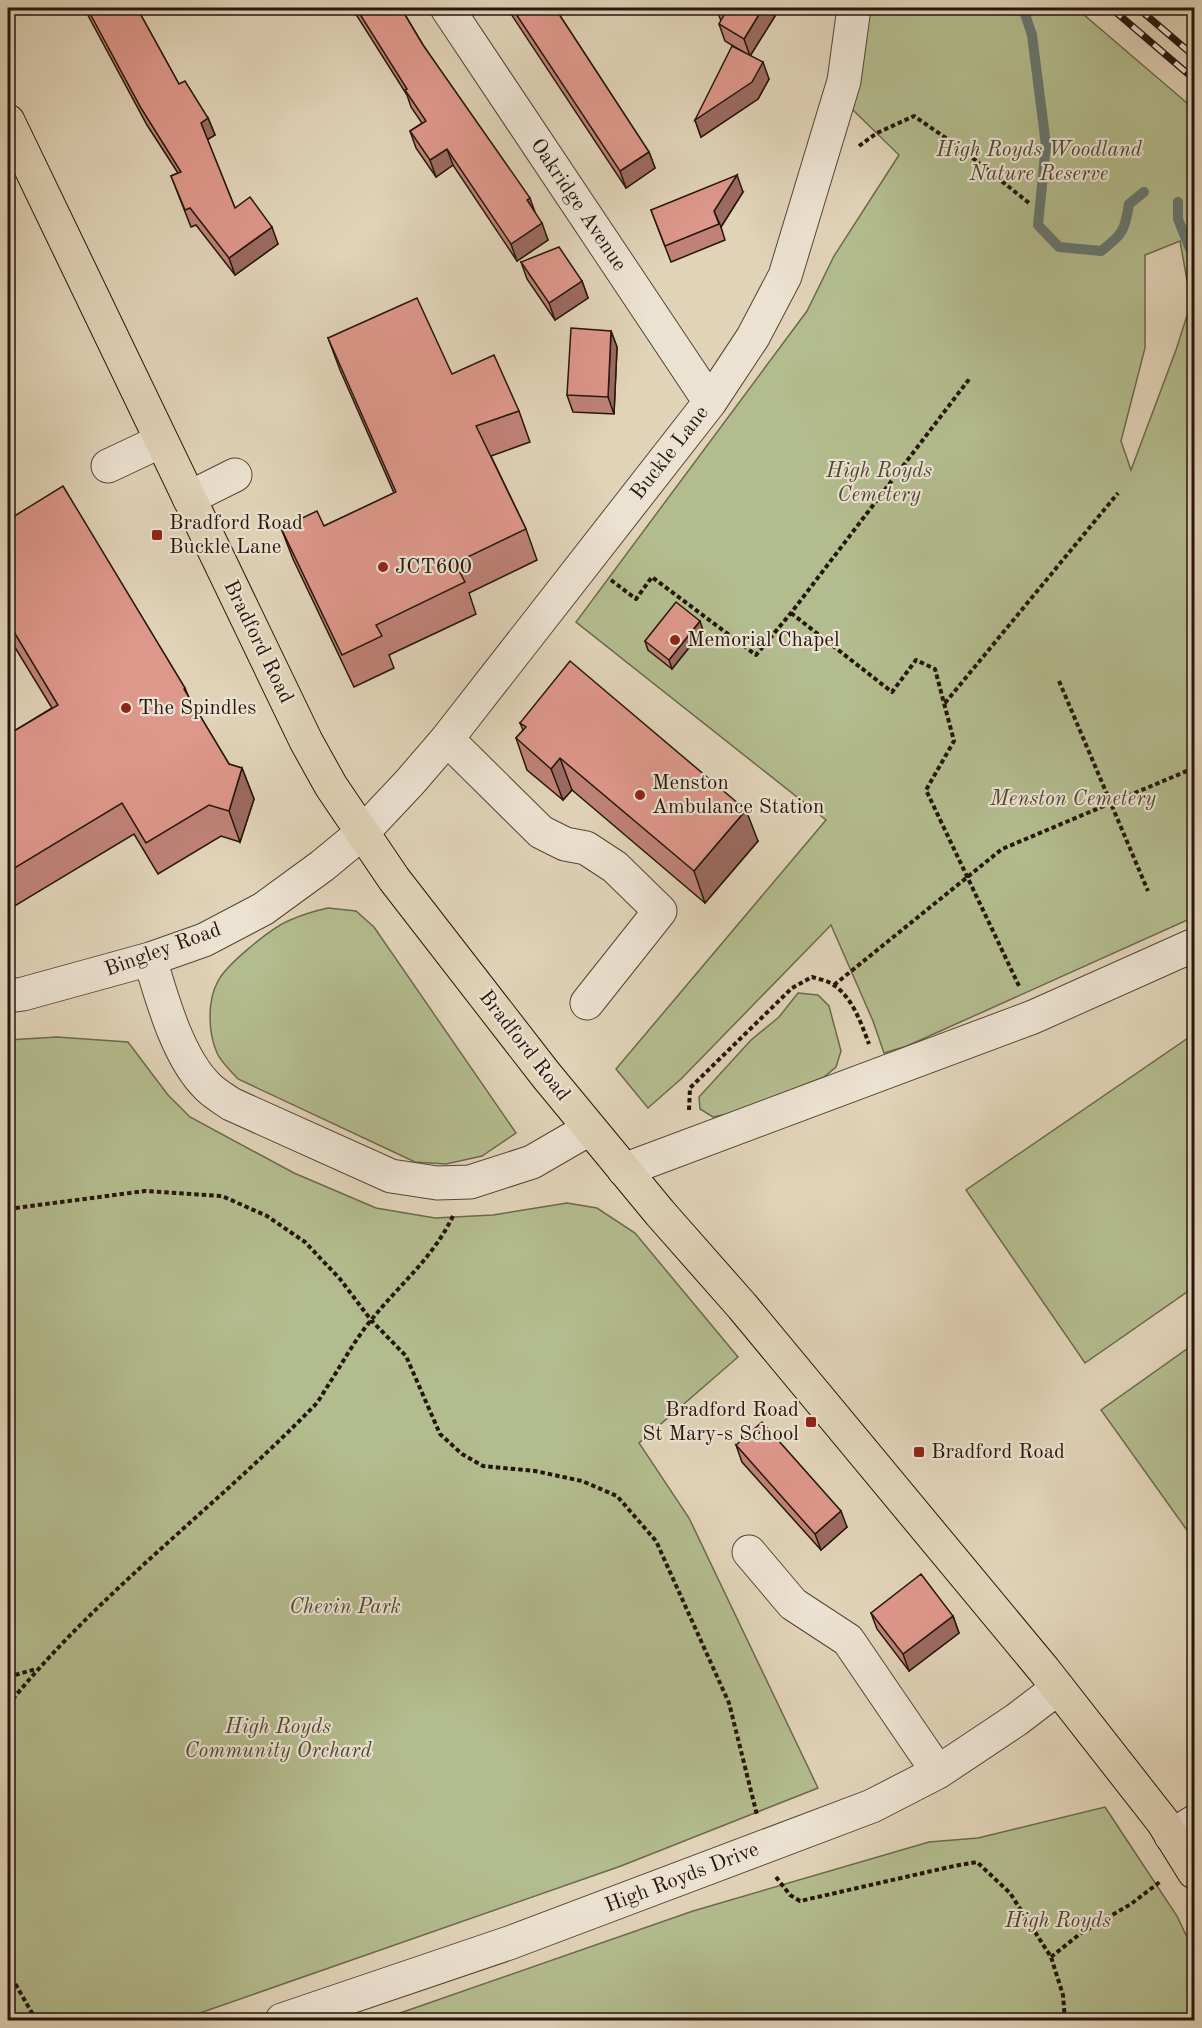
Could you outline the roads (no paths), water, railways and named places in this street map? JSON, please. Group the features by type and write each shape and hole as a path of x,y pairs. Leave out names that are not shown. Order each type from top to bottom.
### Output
{"main road":[{"name":"Bradford Road","path":"8,121 315,760 362,833 416,909 590,1129 748,1313 1058,1688 1163,1822 1187,1847"}],"street":[{"name":"Oakridge Avenue","path":"447,8 710,402"},
{"name":"Buckle Lane","path":"362,833 447,739 710,402 753,337 784,276 844,81 854,8"},
{"path":"108,466 162,441"},
{"path":"189,498 235,475"},
{"path":"447,739 541,832 565,844 586,848 615,867 660,911 587,1003"},
{"name":"Bingley Road","path":"8,996 23,994 150,959 204,940 263,909 322,866 362,833"},
{"path":"624,1170 1033,1017 1194,945"},
{"path":"150,959 176,1035 193,1067 208,1088 231,1104 391,1176 437,1183 470,1182 532,1162 590,1129"},
{"path":"749,1552 793,1604 848,1640 938,1772"},
{"name":"High Royds Drive","path":"282,2020 509,1943 872,1806 938,1772 1016,1720 1058,1688"}],"waterway":[{"path":"1023,8 1032,35 1046,145 1038,225 1059,247 1101,251 1114,241 1124,227 1129,204 1144,192"},
{"path":"1178,202 1178,219 1194,259"}],"railway":[{"path":"1111,8 1194,79"},
{"path":"1138,8 1194,56"}],"place":[{"name":"Bradford Road Buckle Lane","path":"157,535"},
{"name":"JCT600","path":"383,567"},
{"name":"Memorial Chapel","path":"675,640"},
{"name":"The Spindles","path":"126,708"},
{"name":"Menston Ambulance Station","path":"640,795"},
{"name":"Bradford Road St Mary-s School","path":"811,1422"},
{"name":"Bradford Road","path":"919,1452"}],"park label":[{"name":"High Royds Woodland Nature Reserve","path":"1039,162"},
{"name":"High Royds Cemetery","path":"879,483"},
{"name":"Menston Cemetery","path":"1073,799"},
{"name":"Chevin Park","path":"345,1607"},
{"name":"High Royds Community Orchard","path":"278,1739"},
{"name":"High Royds","path":"1058,1921"}]}
